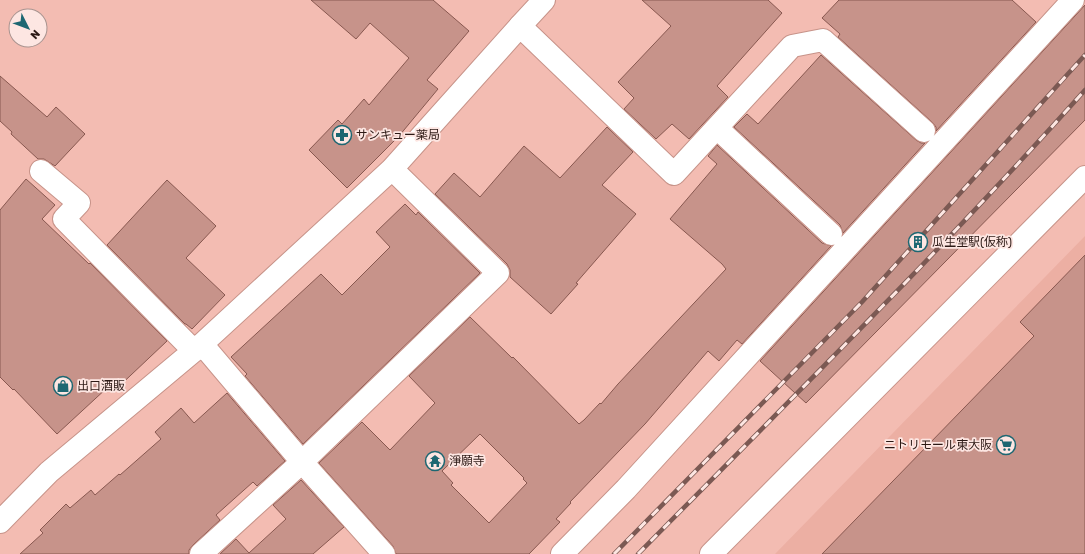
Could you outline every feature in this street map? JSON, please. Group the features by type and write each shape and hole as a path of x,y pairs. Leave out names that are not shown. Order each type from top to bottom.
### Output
{"street":[{"path":"0,522 49,472 198,348 392,169 544,0"},
{"path":"562,554 626,489 1073,0"},
{"path":"520,26 674,174 792,46 823,40 924,131"},
{"path":"717,128 831,234"},
{"path":"201,554 302,462 498,272 392,169"},
{"path":"41,171 79,203 64,219 198,348 384,554"},
{"path":"711,554 1085,177"}],"shaded area":[{"name":"ニトリモール東大阪","path":"1085,236 1085,554 775,554"}],"building":[{"path":"311,0 433,0 469,31 427,80 438,89 399,136 347,188 309,150 338,120 342,124 364,99 369,105 409,58 370,23 356,39"},
{"path":"642,0 768,0 782,13 717,86 728,97 689,139 672,124 656,139 624,109 634,98 618,82 671,26"},
{"path":"839,0 1012,0 1036,22 936,131 936,127 932,122 838,37 840,34 822,18"},
{"name":"瓜生堂駅(仮称)","path":"1085,5 1085,120 806,403 760,361"},
{"path":"821,55 916,140 921,143 925,143 843,233 840,225 734,127 747,114 758,124"},
{"path":"0,76 47,117 56,107 85,134 55,166 44,159 38,159 11,134 12,132 0,121"},
{"path":"607,127 633,152 602,185 636,214 551,314 510,277 510,270 507,264 435,194 454,173 480,197 524,146 560,178"},
{"path":"717,145 822,243 831,246 742,344 737,340 719,361 708,351 645,424 570,502 571,503 556,519 560,522 529,554 396,554 393,546 319,463 362,422 390,450 435,403 409,376 470,317 512,358 513,357 579,424 600,403 601,404 726,269 670,219 717,164 708,156","holes":["480,434 524,478 523,479 527,483 489,523 451,485 453,483 442,471"]},
{"path":"26,179 55,205 42,219 89,264 90,263 167,341 113,392 108,387 57,434 14,389 13,390 0,377 0,210"},
{"path":"167,180 216,226 186,258 225,295 192,329 185,324 107,245"},
{"path":"405,204 416,215 418,212 480,273 303,444 245,376 247,374 231,357 321,274 342,295 390,247 376,232"},
{"name":"ニトリモール東大阪","path":"1085,255 1085,554 822,554 1034,336 1020,322"},
{"path":"227,393 285,461 257,486 253,482 216,515 220,520 193,545 189,550 189,554 20,554 43,533 40,530 66,504 70,508 91,490 95,495 161,439 155,432 181,408 194,423"},
{"path":"301,480 344,527 313,554 220,554 236,539 249,553 286,519 273,505"}],"railway":[{"path":"614,554 862,302 1085,55"},
{"path":"638,554 921,267 1085,90"}],"place":[{"name":"サンキュー薬局","path":"342,135"},
{"name":"瓜生堂駅(仮称)","path":"918,242"},
{"name":"出口酒販","path":"63,386"},
{"name":"ニトリモール東大阪","path":"1006,445"},
{"name":"淨願寺","path":"435,461"}]}
